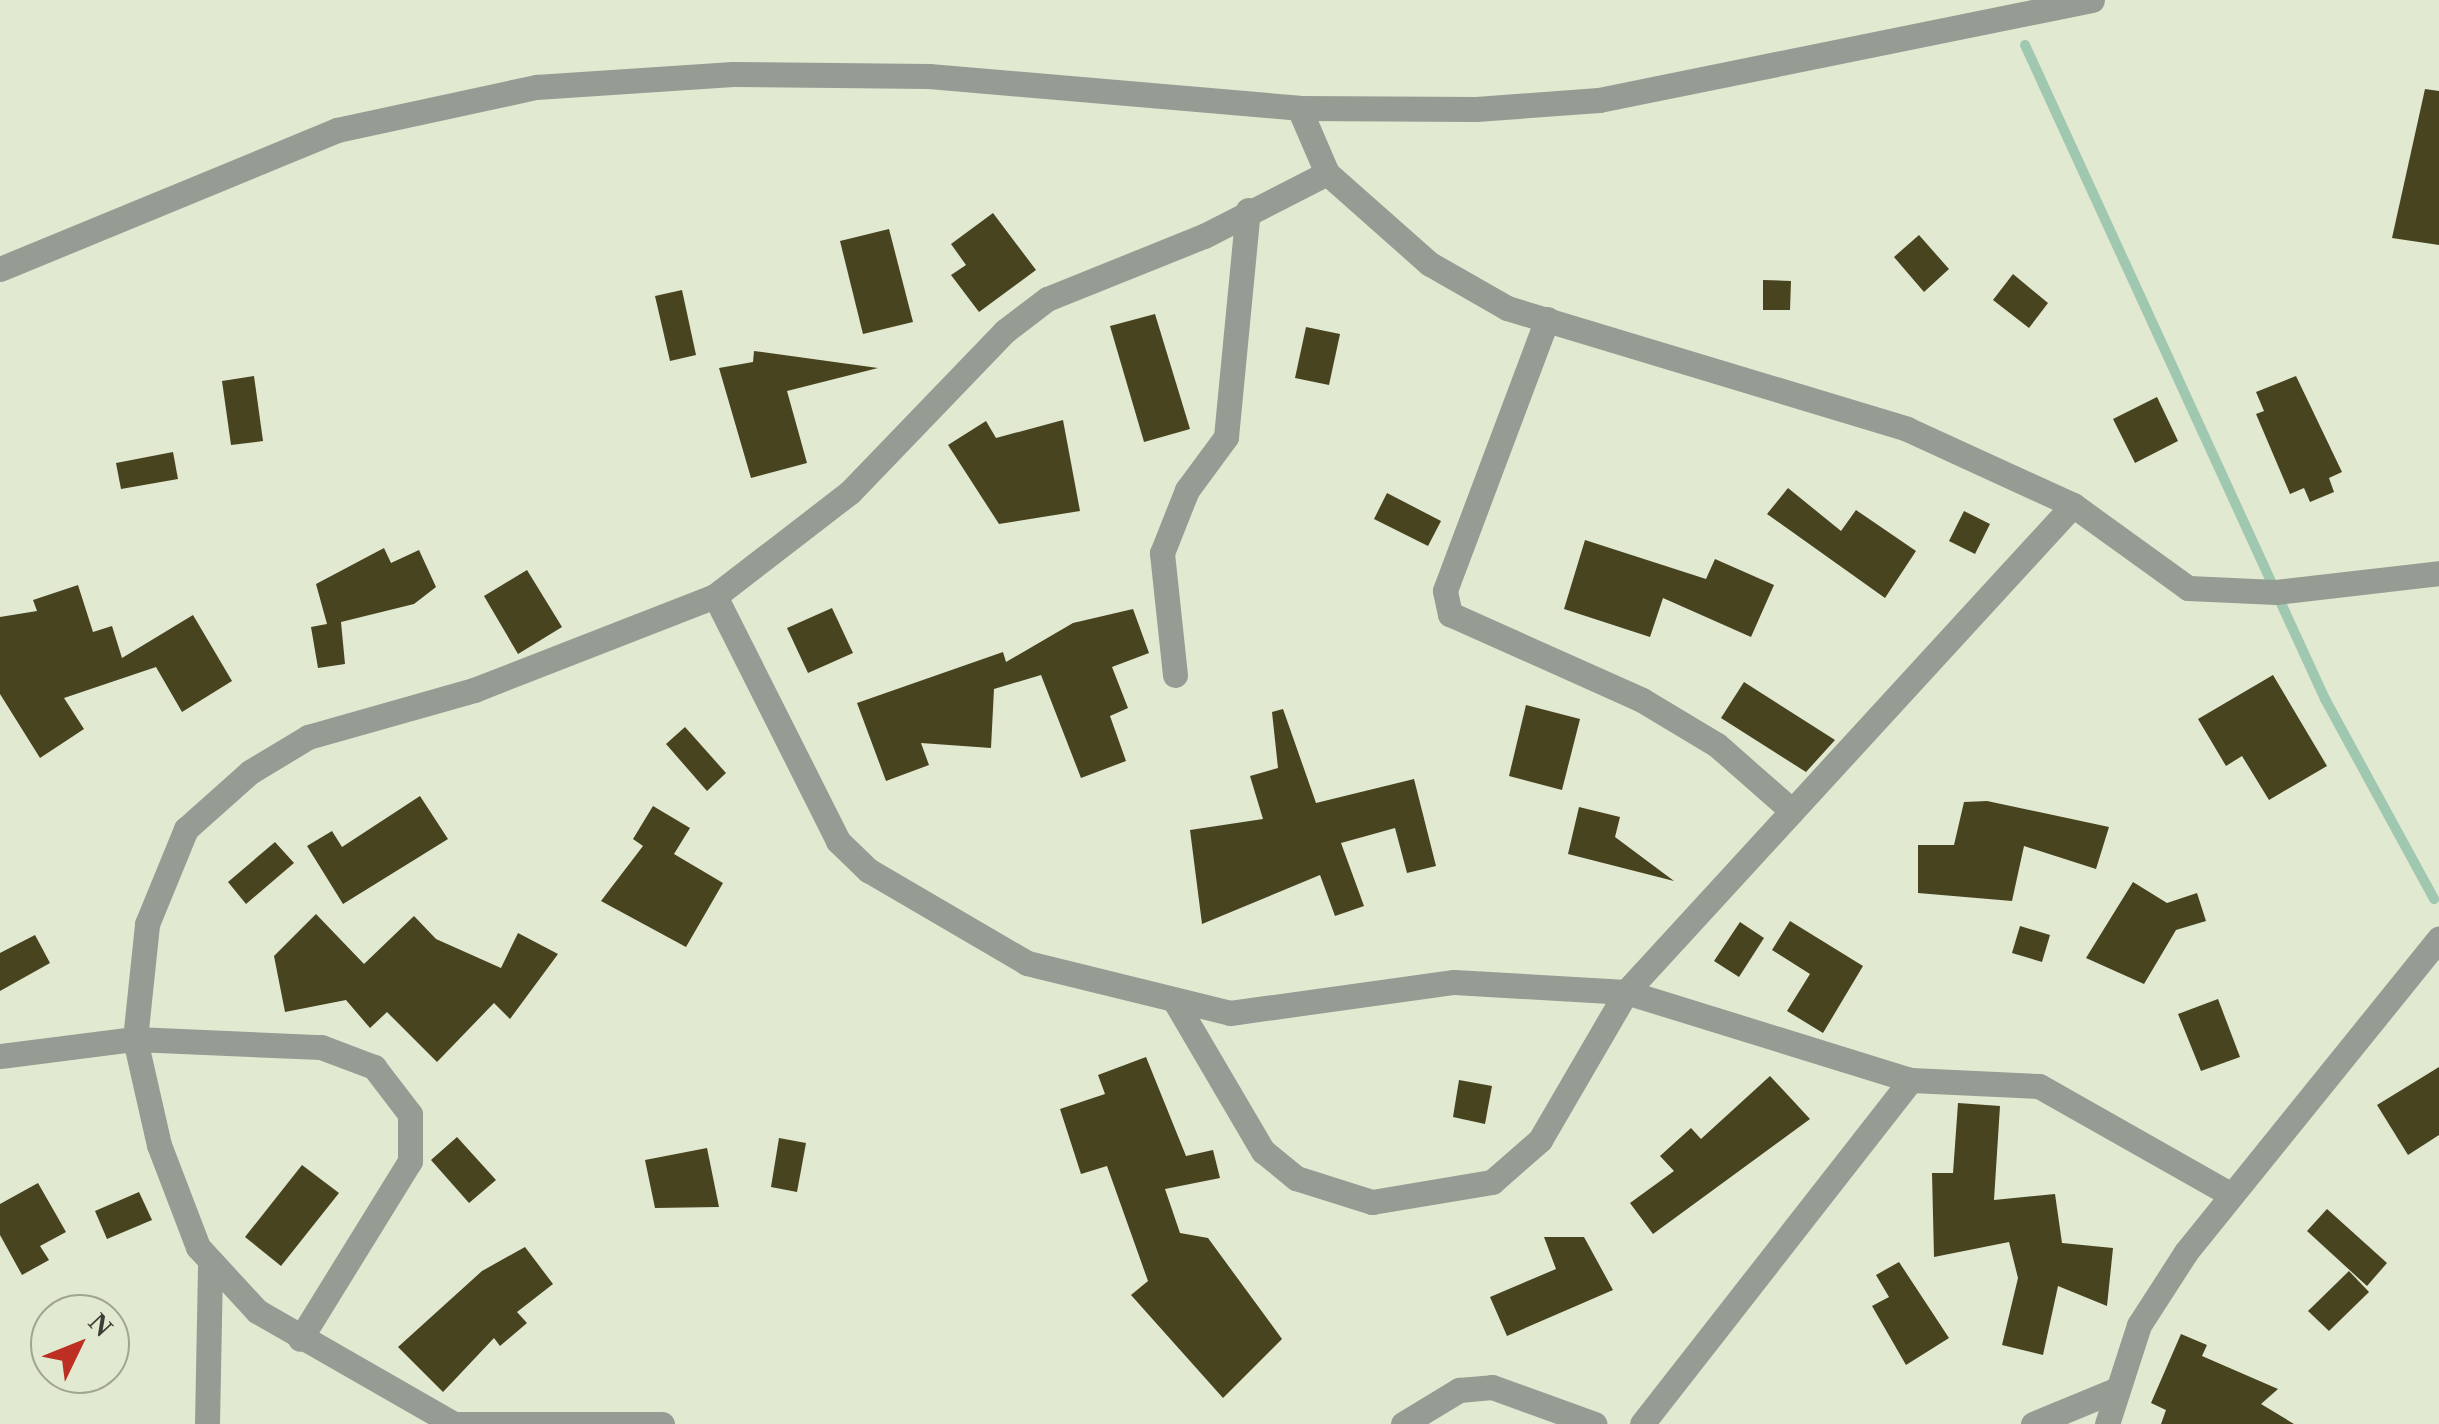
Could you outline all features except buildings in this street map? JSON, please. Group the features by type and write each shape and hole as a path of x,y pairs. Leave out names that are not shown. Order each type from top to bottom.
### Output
{"street":[{"path":"0,270 337,130 536,87 733,74 929,76 1299,108 1599,100 2092,0"},
{"path":"1299,108 1327,172 1430,264 1507,308 1908,429 2073,505 2203,592 2439,574"},
{"path":"207,1424 210,1267 159,1144 135,1039 147,924 174,850 250,772 308,737 474,690 715,596 850,492 1046,300 1327,172"},
{"path":"1176,675 1162,554 1188,490 1226,437 1248,210"},
{"path":"1547,318 1445,591 1450,614 1642,700 1717,745 1792,811"},
{"path":"1176,1003 1263,1151 1296,1178 1372,1202 1442,1197 1518,1165 1626,992 2073,505"},
{"path":"715,596 838,841 868,870 1028,963 1176,1003 1270,1013 1348,991 1454,982 1626,992 1911,1080 2039,1086 2230,1194"},
{"path":"2108,1424 2115,1390 2139,1325 2230,1194 2439,938"},
{"path":"0,1056 135,1039 321,1047 349,1053 396,1089 410,1114 410,1161 300,1338"},
{"path":"1642,1424 1911,1080"},
{"path":"210,1267 300,1338 456,1424 662,1424"},
{"path":"1403,1424 1459,1390 1492,1388 1594,1424"},
{"path":"2033,1424 2115,1390"}],"waterway":[{"path":"2025,45 2325,699 2434,899"}]}
